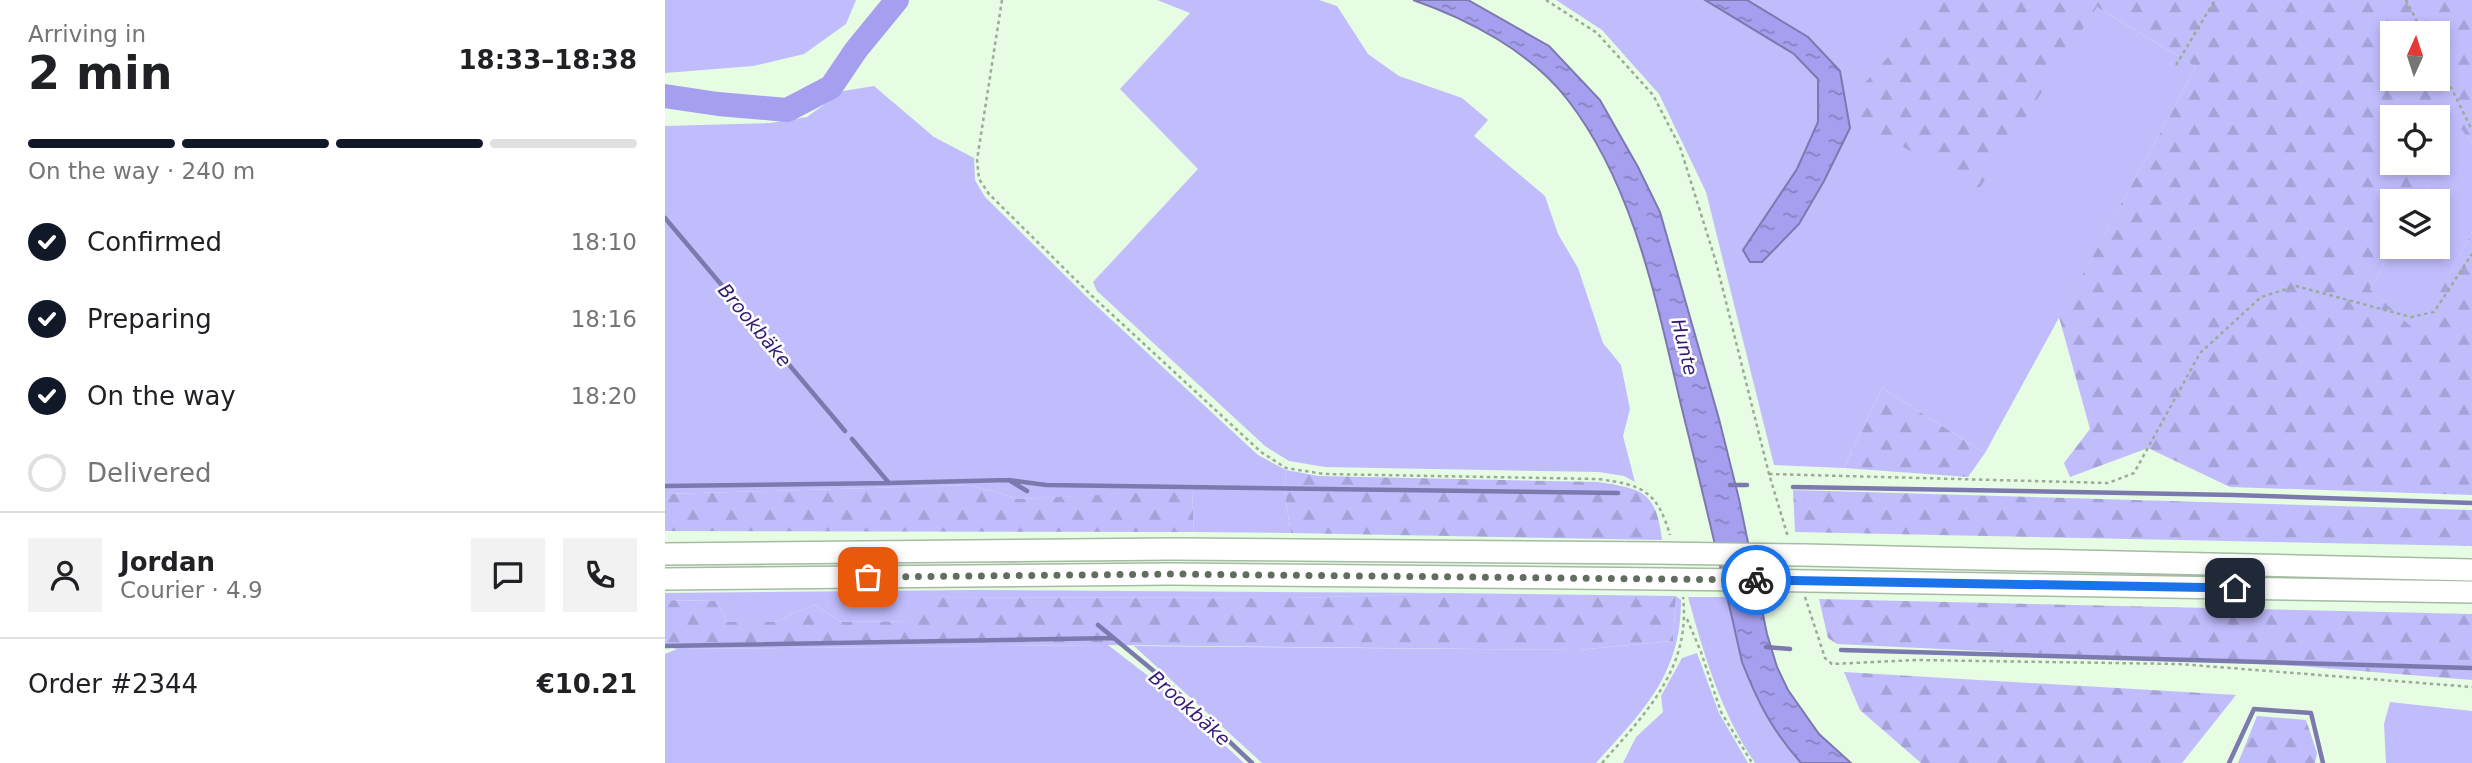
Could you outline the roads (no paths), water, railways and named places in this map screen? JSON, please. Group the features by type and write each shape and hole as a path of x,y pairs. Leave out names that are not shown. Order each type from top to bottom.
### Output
{"highway":[{"path":"665,554 1665,548 1804,555 2472,570"},
{"path":"665,579 1171,574 1809,580 2472,592"}],"water":[{"name":"Hunte","path":"1413,0 1468,0 1549,46 1600,100 1660,212 1719,419 1767,634 1777,667 1788,690 1819,734 1851,763 1801,763 1774,727 1748,677 1742,662 1653,288 1627,208 1590,133 1552,82 1517,52 1476,27"},
{"path":"1705,0 1747,0 1808,37 1840,71 1850,128 1799,224 1762,262 1750,262 1743,250 1797,169 1818,122 1818,79 1794,54"}],"waterway":[{"name":"Brookbäke","path":"665,96 787,110 831,87 856,50 897,0"},
{"name":"Brookbäke","path":"665,218 845,431"},
{"name":"Brookbäke","path":"852,439 889,483 1009,480 1027,491"},
{"path":"1009,480 1046,485 1618,493"},
{"path":"665,486 889,483"},
{"path":"1730,485 1747,485"},
{"path":"1793,487 2234,495 2472,503"},
{"name":"Brookbäke","path":"1098,625 1161,677 1252,763"},
{"path":"665,646 1113,638"},
{"path":"1766,647 1790,649"},
{"path":"1841,650 2472,668"},
{"path":"2229,763 2254,709 2311,713 2323,763"}]}
